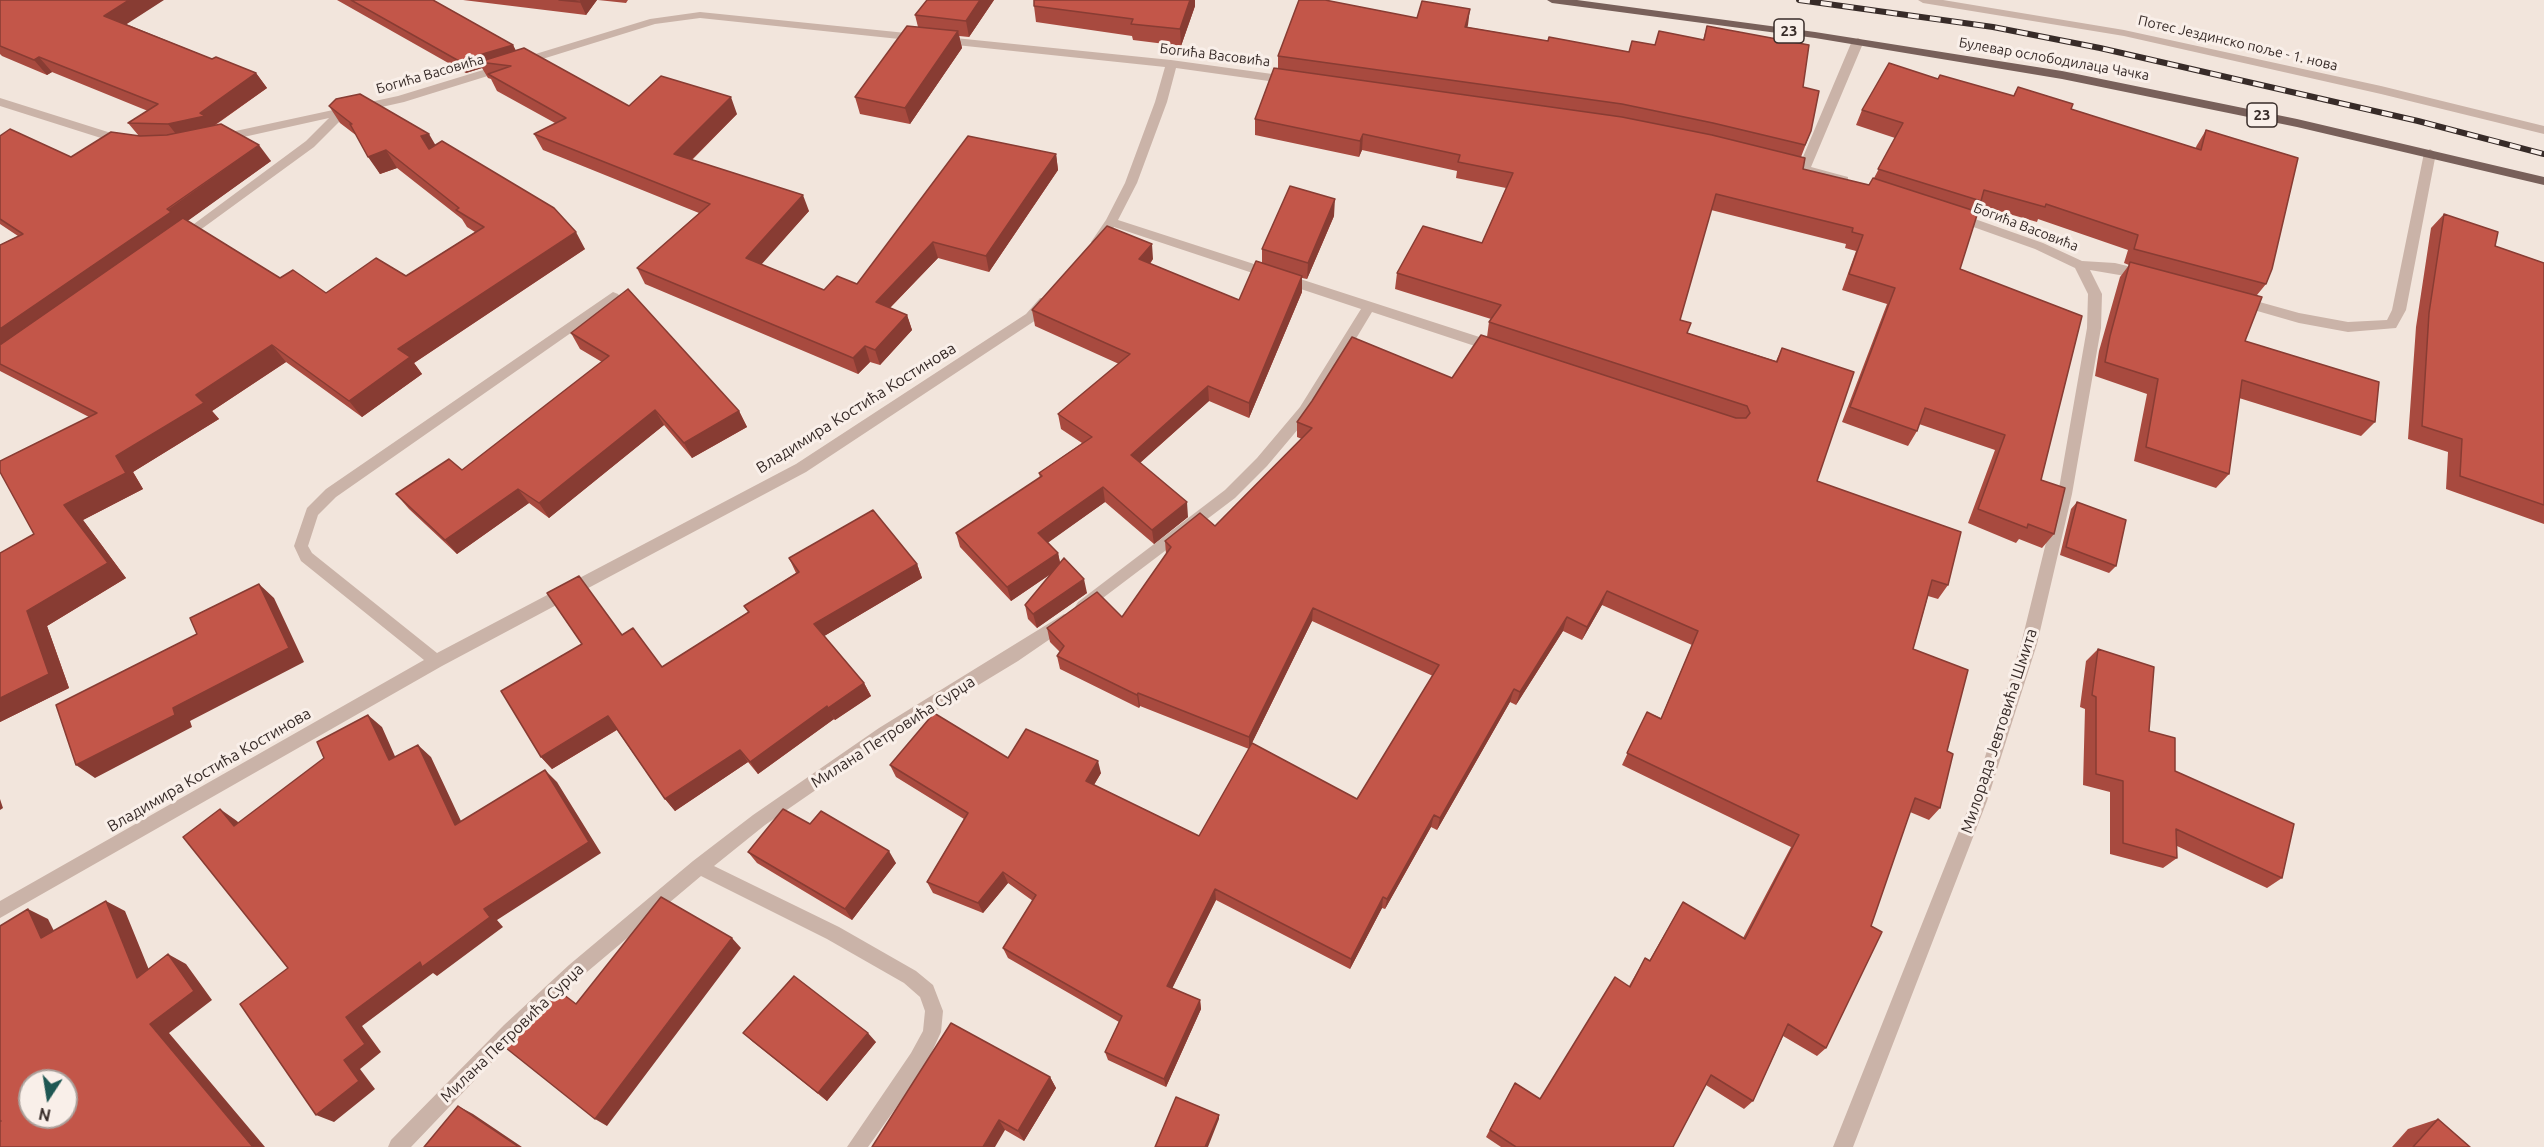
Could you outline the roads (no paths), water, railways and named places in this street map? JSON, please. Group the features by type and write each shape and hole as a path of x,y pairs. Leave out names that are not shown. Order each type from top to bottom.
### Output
{"main road":[{"name":"Булевар ослободилаца Чачка","path":"1552,0 1858,41 2062,75 2177,97 2430,153 2544,181"}],"street":[{"name":"Потес Јездинско поље - 1. нова","path":"1923,0 2124,33 2381,90 2544,130"},
{"name":"Богића Васовића","path":"209,140 341,113 460,82 654,21 700,15 1171,64 1307,82"},
{"path":"1804,168 1858,41"},
{"path":"1086,254 1111,222 1131,183 1161,102 1171,64"},
{"path":"0,102 133,144"},
{"path":"171,246 310,144 341,113"},
{"path":"2230,298 2323,323 2348,327 2391,325 2399,310 2430,153"},
{"path":"1772,160 1852,183"},
{"name":"Богића Васовића","path":"1940,211 2039,246 2080,265 2115,268 2155,277"},
{"path":"1111,222 1513,354"},
{"name":"Милорада Јевтовића Шмита","path":"1843,1147 1979,801 2029,644 2065,494 2094,328 2094,294 2090,280 2080,265"},
{"name":"Владимира Костића Костинова","path":"0,910 436,661 801,468 1031,317 1058,286"},
{"path":"436,661 306,557 301,546 312,512 331,493 613,297"},
{"name":"Милана Петровића Сурџа","path":"398,1147 510,1031 575,971 699,867 759,820 885,733 1012,656 1055,627 1140,566 1230,494 1287,435 1299,419 1322,387 1369,307"},
{"path":"699,867 833,933 910,977 927,991 934,1011 932,1032 918,1060 857,1147"}],"railway":[{"path":"1799,0 1993,27 2100,48 2418,121 2544,154"}]}
